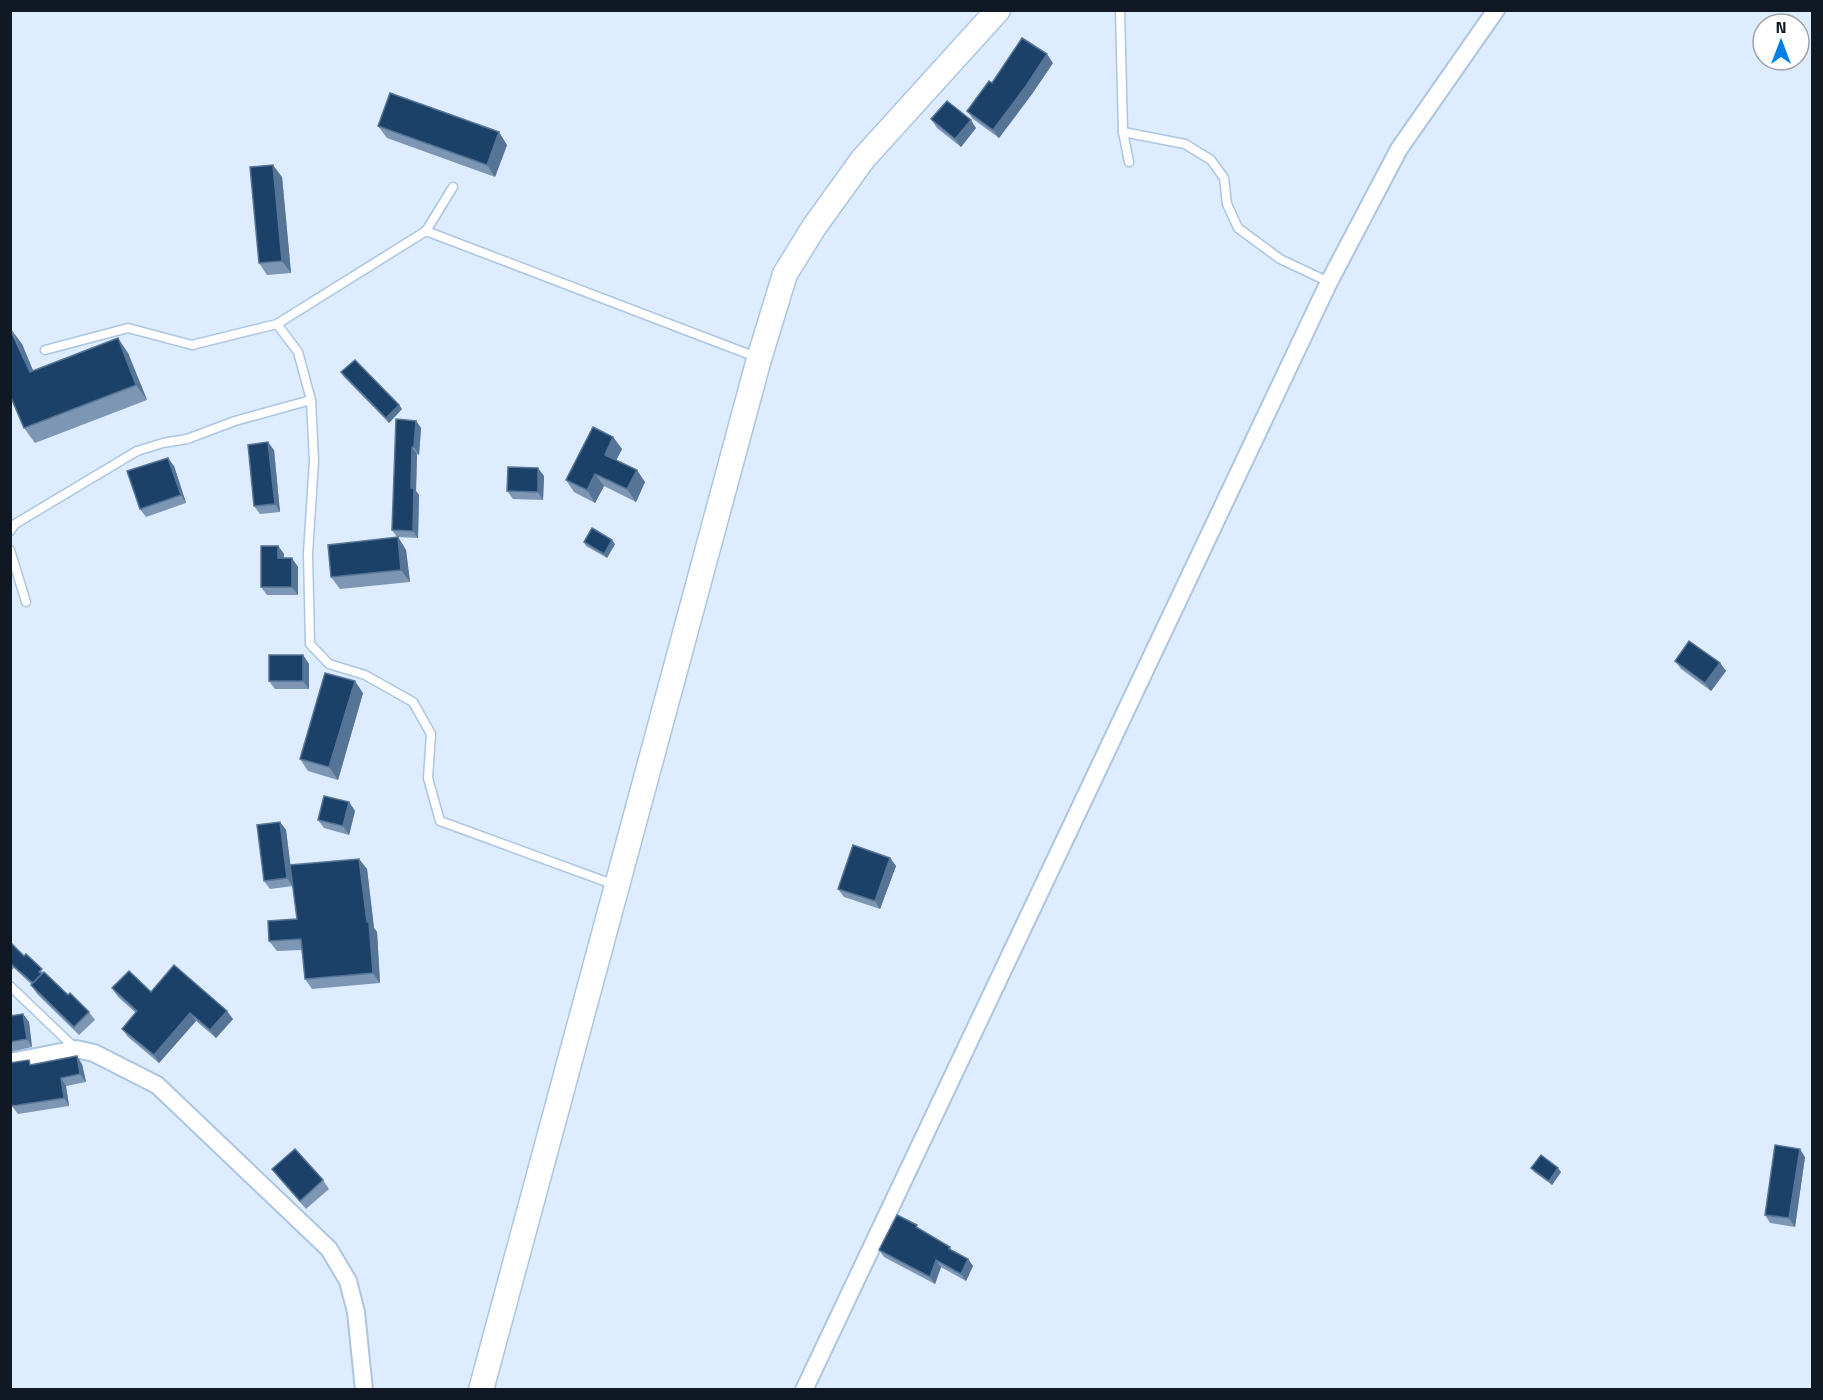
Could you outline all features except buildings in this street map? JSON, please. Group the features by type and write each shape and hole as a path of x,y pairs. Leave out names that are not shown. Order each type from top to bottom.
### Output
{"street":[{"path":"481,1389 759,358 785,274 814,227 863,159 998,10"},
{"path":"804,1389 1329,282 1399,149 1496,10"},
{"path":"10,1062 76,1049 94,1053 157,1084 328,1249 348,1281 356,1312 364,1389"}],"lane":[{"path":"1120,10 1123,132 1130,162"},
{"path":"1123,132 1185,144 1211,160 1224,178 1227,204 1238,228 1280,259 1329,282"},
{"path":"45,350 128,328 192,345 277,324 426,231 453,187"},
{"path":"426,231 759,358"},
{"path":"277,324 298,352 311,400 314,461 308,553 310,644 328,664 365,675 413,702 431,734 428,778 441,821 618,886"},
{"path":"10,531 15,524 137,451 187,439 236,420 311,400"},
{"path":"10,550 26,602"},
{"path":"10,986 76,1049"}]}
